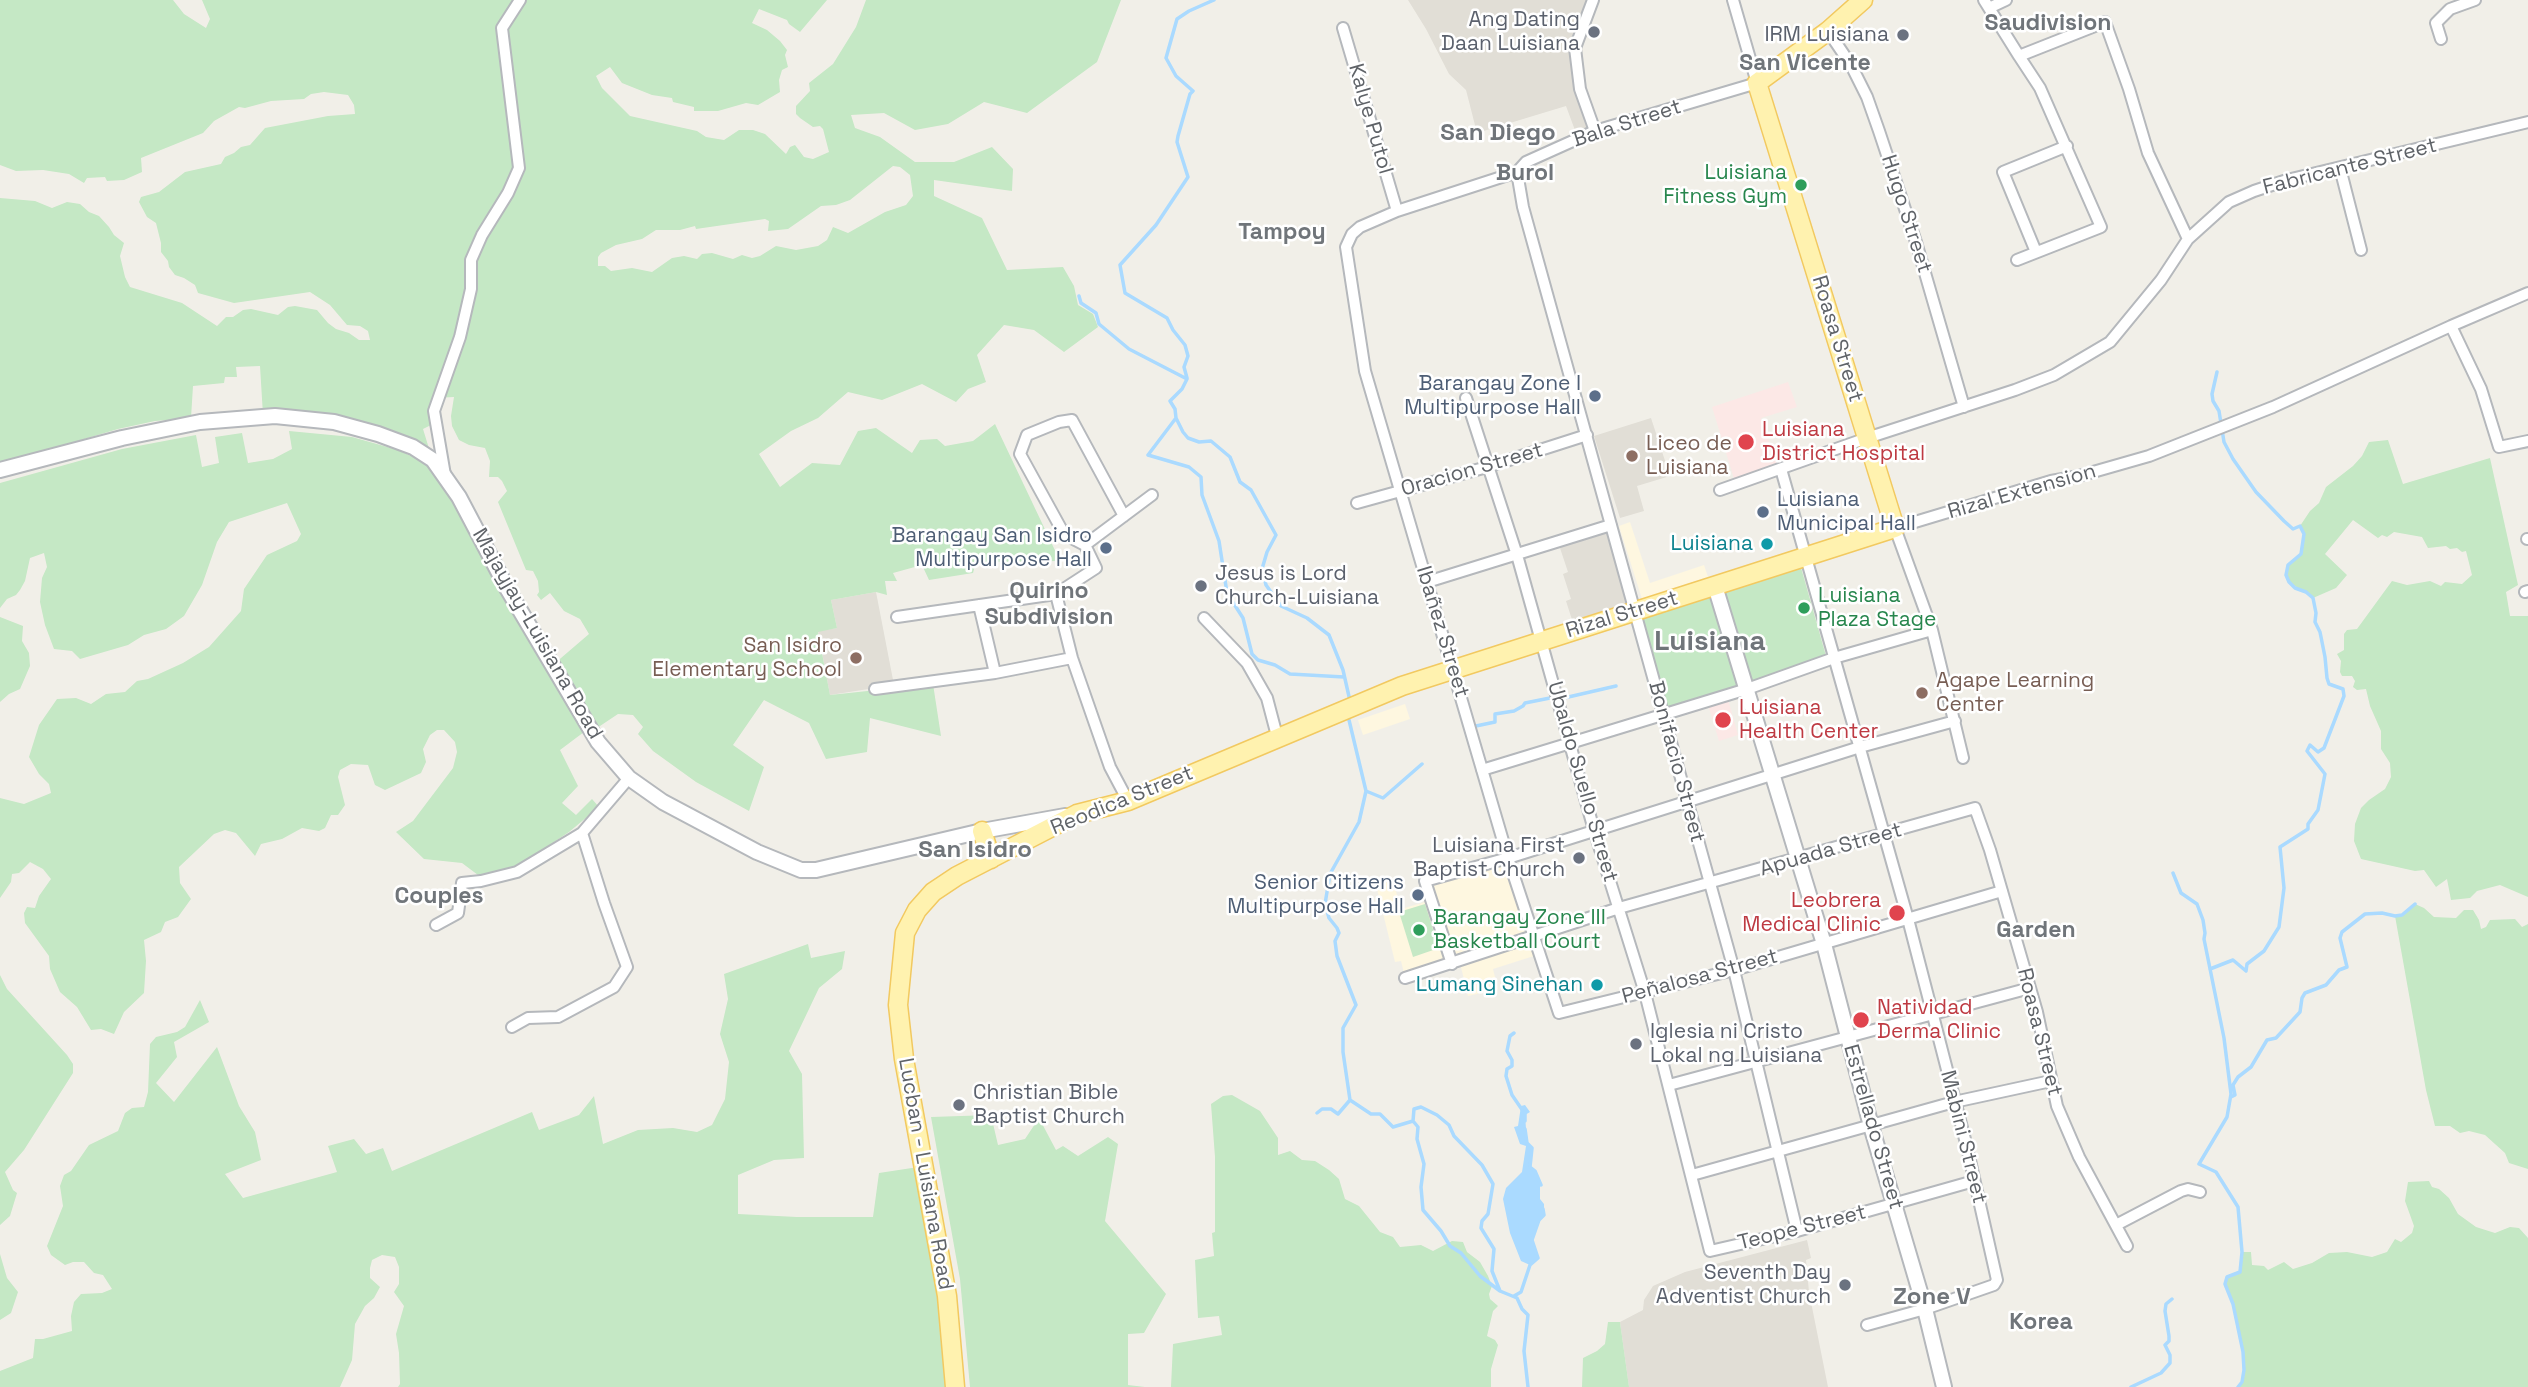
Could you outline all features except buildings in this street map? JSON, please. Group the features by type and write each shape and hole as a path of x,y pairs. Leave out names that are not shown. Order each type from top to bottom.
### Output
{"main road":[{"name":"Bala Street","path":"1757,83 1828,31 1863,0"},
{"name":"Roasa Street","path":"1757,83 1895,528"},
{"name":"Rizal Street","path":"1351,707 1542,640 1895,528"},
{"name":"Reodica Street","path":"901,961 905,933 917,910 933,892 957,876 1077,814 1128,801 1351,707"},
{"path":"982,831 991,859"},
{"name":"Lucban - Luisiana Road","path":"901,961 898,1004 903,1045 947,1296 955,1387"}],"street":[{"path":"445,478 434,411 466,313 471,289 471,260 519,168 502,28 520,0"},
{"path":"1593,0 1575,48 1580,89 1595,131"},
{"name":"Roasa Street","path":"1733,0 1757,83"},
{"path":"2006,0 1986,4 2040,88 2101,227 2017,260"},
{"path":"2441,39 2436,23 2450,9 2475,0"},
{"path":"2019,56 2105,22 2148,153 2188,239"},
{"name":"Kalye Putol","path":"1343,27 1397,211"},
{"name":"Hugo Street","path":"1828,31 1851,65 1867,97 1916,242 1964,407"},
{"name":"Bala Street","path":"1346,247 1352,234 1360,227 1397,211 1517,172 1526,162 1595,131 1757,83"},
{"name":"Fabricante Street","path":"1720,490 2054,375 2110,342 2161,279 2188,239 2229,202 2276,184 2528,122"},
{"path":"2036,252 2003,172 2067,146"},
{"path":"2340,168 2361,250"},
{"name":"Bonifacio Street","path":"1517,172 1523,207 1734,970 1754,1063 1779,1152 1797,1231"},
{"name":"Ibañez Street","path":"1346,247 1365,371 1508,858 1559,1013"},
{"path":"2528,293 2451,326 2481,389 2498,447 2528,442"},
{"name":"Rizal Extension","path":"1895,528 2050,481 2079,476 2149,456 2273,407 2451,326"},
{"name":"Ubaldo Suello Street","path":"1466,398 1517,555 1594,831 1645,993 1710,1251"},
{"name":"Majayjay-Luisiana Road","path":"0,470 122,438 187,425 275,416 334,422 378,434 413,447 433,460 459,497 558,679 598,742 629,778 663,802 780,863 801,870 816,870 982,831 1077,814"},
{"path":"897,617 1056,594 1096,568 1085,545 1064,534 1020,454 1027,435 1059,422 1072,420 1124,516"},
{"name":"Oracion Street","path":"1357,503 1487,467 1587,435"},
{"name":"Mabini Street","path":"1781,469 1908,919 1997,1280 1994,1285 1925,1309"},
{"path":"1085,545 1152,495"},
{"path":"1427,582 1611,525"},
{"name":"Roasa Street","path":"1895,528 1932,630 1963,758"},
{"name":"Estrellado Street","path":"1715,586 1824,944 1871,1126 1925,1309 1944,1387"},
{"path":"1056,594 1072,658 1110,767 1128,801"},
{"path":"979,606 995,673"},
{"path":"1204,618 1247,663 1267,698 1277,737"},
{"path":"1482,770 1932,630"},
{"path":"875,689 995,673 1072,658"},
{"path":"1452,964 1425,881 1508,858 1860,747 1955,722"},
{"path":"436,925 458,913 462,883 517,872 582,833 629,778"},
{"name":"Roasa Street","path":"1975,808 2029,988 2057,1106 2069,1136 2127,1246"},
{"name":"Apuada Street","path":"1405,978 1619,908 1975,808"},
{"path":"512,1027 528,1017 558,1017 614,987 627,967 582,833"},
{"name":"Peñalosa Street","path":"1559,1013 1734,970 2002,891"},
{"path":"1669,1085 2029,988"},
{"path":"1692,1175 1954,1102 2051,1081"},
{"name":"Teope Street","path":"1710,1251 1797,1231 1974,1181"},
{"path":"2116,1226 2181,1191 2188,1189 2200,1192"},
{"path":"1867,1325 1925,1309"}],"shaded area":[{"path":"1408,0 1590,0 1572,47 1592,129 1576,133 1566,106 1477,133 1466,90 1449,74"},
{"name":"Luisiana District Hospital","path":"1788,382 1797,407 1761,418 1778,466 1735,482 1712,407"},
{"name":"Liceo de Luisiana","path":"1651,418 1670,476 1637,486 1644,511 1620,518 1594,436"},
{"path":"1630,522 1650,583 1704,565 1708,577 1642,599 1619,526"},
{"path":"1607,530 1631,608 1574,626 1566,601 1571,599 1563,574 1568,572 1559,545"},
{"name":"San Isidro Elementary School","path":"876,592 894,685 830,695 818,631 837,628 831,600"},
{"name":"Luisiana Health Center","path":"1728,699 1738,735 1719,741 1708,705"},
{"path":"1405,704 1410,719 1363,735 1358,720"},
{"path":"1507,860 1537,955 1493,969 1498,989 1468,996 1460,963 1405,977 1401,961 1395,962 1376,885 1393,881 1401,909 1432,900 1427,884"},
{"path":"1807,1240 1811,1258 1806,1260 1809,1292 1828,1387 1629,1387 1620,1322 1643,1310 1644,1300 1653,1286 1685,1272"}],"green space":[{"path":"0,0 173,0 184,14 206,28 210,19 202,0 827,0 800,32 787,20 759,9 752,23 767,30 780,41 787,50 785,55 788,67 782,70 780,92 758,105 746,103 718,111 694,111 694,107 673,102 672,98 652,95 622,83 610,67 596,76 602,88 630,116 724,140 739,130 753,130 765,134 786,154 790,147 795,145 804,157 813,159 829,152 823,129 820,126 813,127 800,118 796,114 796,106 810,91 809,83 833,64 856,27 866,0 1121,0 1097,62 1027,113 984,102 948,124 915,130 884,113 851,115 855,128 880,137 915,162 954,162 992,147 1013,169 1012,191 934,180 934,196 982,218 1007,270 1063,267 1074,286 1078,305 1093,314 1098,327 1064,352 1034,330 1004,325 977,355 986,382 968,389 956,402 922,384 882,400 848,392 818,418 791,431 759,454 780,487 812,463 840,465 858,431 876,428 912,453 920,440 937,439 945,446 973,441 995,424 1060,561 976,562 973,573 929,580 922,565 893,573 897,581 885,581 887,595 876,592 831,600 837,628 818,632 830,695 933,684 941,736 870,718 867,752 826,759 809,723 764,700 733,745 764,767 749,811 696,782 653,751 638,734 643,727 633,715 618,714 594,730 554,664 589,634 580,619 564,611 550,593 541,600 537,595 538,581 533,571 526,570 498,502 507,491 502,481 498,477 489,477 490,461 485,448 459,440 452,426 454,397 434,398 431,425 423,429 431,455 409,443 263,415 260,366 236,367 237,377 225,377 224,383 193,386 191,418 155,421 118,429 0,464 0,198 35,201 52,208 67,202 80,204 99,216 124,243 120,256 130,287 182,303 217,326 226,317 233,317 243,310 251,309 278,315 288,307 295,306 317,310 336,329 359,340 370,340 368,331 360,326 347,325 330,305 310,292 234,303 198,293 195,285 175,275 169,267 161,252 156,223 147,217 139,202 141,197 159,192 185,172 221,164 225,157 250,145 265,128 328,116 355,114 354,105 348,95 324,92 311,94 304,99 239,107 214,121 203,133 141,158 142,172 124,180 87,178 84,183 69,174 43,170 16,171 0,165","holes":["893,166 900,167 910,175 913,196 906,205 885,212 848,233 833,227 827,240 818,246 796,250 776,246 752,258 742,255 733,259 712,253 702,254 697,259 684,256 672,258 652,272 632,268 611,271 605,266 598,266 601,253 616,245 642,239 656,230 680,230 695,226 696,229 765,219 769,221 768,231 788,229 821,206 850,200"]},
{"path":"289,431 352,437 398,450 424,462 447,486 528,636 584,732 560,750 578,786 562,803 576,815 592,799 599,807 569,832 518,866 478,875 462,863 424,859 396,832 413,821 453,768 457,752 455,742 444,730 437,730 430,735 423,749 426,762 421,773 385,790 375,785 368,765 351,764 340,770 338,777 345,805 338,815 331,815 325,828 319,831 302,828 282,839 261,844 255,856 236,833 225,830 214,834 179,867 180,883 191,899 178,917 165,922 161,932 144,940 144,993 124,1012 114,1034 101,1029 91,1030 77,1007 60,992 50,969 49,956 25,923 24,913 27,907 35,908 39,896 51,879 43,869 30,862 19,873 12,874 11,882 0,898 0,798 24,804 51,793 49,784 29,757 39,725 57,699 76,698 91,704 106,694 125,692 137,681 148,679 183,663 209,647 241,611 244,589 267,555 297,541 301,534 287,503 229,522 217,542 202,585 184,616 166,629 144,635 128,645 80,659 72,651 54,649 45,625 40,602 42,578 47,567 44,553 30,558 20,590 0,608 0,483 122,449 196,435 202,467 219,463 215,437 242,433 248,463 273,459 292,449"},
{"path":"2388,440 2403,484 2490,458 2518,585 2506,592 2510,616 2528,616 2528,897 2500,885 2477,891 2470,898 2451,900 2447,879 2436,887 2424,870 2415,871 2361,859 2354,841 2355,824 2361,808 2385,789 2391,777 2390,763 2381,749 2381,731 2366,689 2357,690 2353,687 2355,681 2352,676 2342,676 2340,672 2341,661 2337,654 2344,650 2344,634 2347,630 2357,629 2392,581 2407,585 2430,581 2441,586 2445,582 2462,584 2472,575 2466,551 2446,546 2428,548 2422,537 2394,532 2387,537 2382,535 2378,538 2353,520 2325,554 2347,575 2336,588 2313,598 2289,582 2286,568 2301,554 2303,547 2304,534 2300,526 2319,503 2326,487 2353,466 2369,442"},
{"path":"1800,564 1826,656 1667,710 1642,615"},
{"path":"0,617 23,626 22,641 29,653 30,666 20,689 0,702"},
{"name":"Barangay Zone III Basketball Court","path":"1425,904 1439,948 1413,957 1399,912"},
{"path":"2415,904 2434,917 2456,918 2464,910 2473,910 2481,929 2486,927 2490,920 2515,919 2522,927 2528,924 2528,1169 2509,1163 2505,1153 2485,1135 2469,1131 2460,1133 2450,1126 2435,1126 2426,1090 2395,916 2402,915"},
{"path":"808,944 811,958 845,951 842,969 819,988 789,1051 802,1074 804,1158 774,1160 738,1175 738,1214 873,1217 879,1173 925,1166 953,1387 398,1387 399,1353 396,1334 404,1306 394,1292 399,1284 399,1267 395,1257 382,1255 372,1260 370,1278 380,1287 355,1324 352,1360 340,1387 0,1387 0,1371 33,1358 35,1339 72,1331 74,1302 81,1294 102,1293 112,1289 103,1275 94,1273 84,1262 65,1265 51,1255 47,1246 63,1206 60,1186 64,1175 71,1171 89,1145 118,1131 125,1113 132,1108 144,1107 148,1092 150,1044 156,1037 177,1032 185,1027 200,1000 209,1022 174,1042 177,1057 156,1083 174,1102 217,1047 239,1106 255,1132 261,1160 225,1174 243,1198 337,1172 328,1146 354,1139 366,1154 383,1148 392,1171 532,1112 539,1130 579,1115 594,1096 603,1144 638,1130 673,1128 697,1132 712,1125 725,1099 729,1062 720,1034 728,999 724,974"},
{"path":"0,975 7,989 67,1055 73,1064 73,1073 24,1150 5,1172 17,1193 10,1216 0,1225"},
{"path":"1232,1095 1260,1111 1278,1138 1278,1155 1290,1151 1302,1160 1315,1161 1329,1170 1339,1179 1345,1199 1359,1206 1380,1232 1393,1237 1400,1247 1421,1245 1433,1251 1452,1241 1463,1242 1467,1252 1480,1262 1488,1276 1492,1286 1490,1299 1498,1306 1493,1311 1487,1336 1498,1345 1491,1369 1491,1387 1171,1387 1173,1344 1222,1335 1219,1316 1198,1318 1195,1260 1214,1256 1212,1233 1215,1232 1215,1157 1211,1104 1223,1096"},
{"path":"991,1115 998,1145 1025,1139 1039,1118 1056,1150 1063,1146 1078,1156 1108,1137 1118,1144 1105,1221 1166,1294 1144,1333 1128,1334 1128,1385 1145,1387 970,1387 960,1279 931,1117"},
{"path":"2429,1181 2432,1187 2439,1189 2449,1198 2458,1214 2476,1227 2495,1233 2510,1227 2519,1228 2528,1238 2528,1387 2238,1387 2242,1382 2244,1370 2243,1352 2233,1304 2225,1284 2227,1277 2240,1272 2242,1252 2251,1252 2252,1265 2264,1266 2268,1270 2284,1262 2293,1269 2312,1263 2329,1253 2347,1252 2372,1257 2387,1252 2395,1239 2401,1242 2412,1233 2414,1226 2405,1201 2408,1182"},
{"path":"0,1254 7,1278 18,1292 11,1313 0,1320"},
{"path":"1608,1322 1620,1322 1629,1387 1582,1387 1583,1358 1605,1344"}],"water":[{"path":"1525,1105 1530,1112 1525,1115 1527,1142 1532,1148 1530,1167 1535,1171 1540,1184 1540,1199 1544,1204 1544,1215 1539,1220 1532,1240 1538,1258 1530,1265 1521,1261 1510,1233 1503,1199 1506,1188 1522,1172 1526,1146 1520,1144 1514,1127 1518,1126 1521,1106"}],"waterway":[{"path":"1187,378 1184,367 1188,356 1185,345 1167,318 1125,293 1120,265 1156,225 1188,177 1177,142 1193,91 1176,76 1166,58 1177,19 1214,0"},
{"path":"1079,296 1081,303 1096,313 1099,324 1129,349 1187,379 1182,389 1170,401 1176,418 1148,455 1189,467 1201,477 1202,495 1219,541 1227,593 1243,618 1252,654 1258,660 1275,665 1290,674 1344,677"},
{"path":"2210,969 2233,960 2246,971 2247,964 2264,951 2279,927 2284,888 2280,847 2308,829 2308,824 2318,810 2325,774 2307,751 2310,745 2318,752 2324,748 2344,696 2343,689 2329,684 2327,678 2320,632 2315,622 2313,598 2295,588 2286,575 2288,565 2301,554 2304,534 2300,526 2293,529 2256,492 2233,459 2224,442 2219,411 2213,401 2217,372"},
{"path":"1176,418 1188,438 1199,442 1211,441 1230,457 1240,482 1251,490 1276,535 1262,569 1266,585 1281,606 1307,618 1329,635 1343,670 1350,701"},
{"path":"1564,698 1616,686"},
{"path":"1476,726 1495,722 1495,714 1514,711 1525,703 1550,698"},
{"path":"1317,1113 1322,1109 1331,1109 1338,1114 1350,1100 1343,1052 1343,1028 1356,1005 1337,956 1335,941 1339,933 1329,918 1325,904 1330,874 1359,822 1366,791 1349,720"},
{"path":"1366,791 1383,798 1422,764"},
{"path":"2173,873 2181,893 2197,904 2203,920 2204,939 2224,1038 2231,1094 2227,1117 2199,1164 2216,1172 2238,1207 2242,1252 2240,1272 2227,1277 2225,1284 2233,1304 2243,1352 2244,1370 2242,1382 2238,1387"},
{"path":"2231,1097 2235,1095 2233,1085 2238,1077 2251,1067 2267,1040 2276,1038 2300,1012 2305,993 2326,985 2339,970 2347,967 2340,938 2342,932 2365,914 2402,915 2415,904"},
{"path":"1514,1033 1510,1036 1507,1051 1512,1066 1507,1069 1506,1076 1512,1095 1525,1114 1525,1121"},
{"path":"1350,1100 1371,1114 1380,1114 1393,1127 1413,1121"},
{"path":"1500,1291 1492,1271 1494,1249 1481,1228 1482,1221 1488,1214 1493,1184 1482,1165 1454,1136 1449,1125 1421,1107 1414,1109 1413,1121 1418,1127 1417,1139 1424,1164 1421,1187 1423,1210 1450,1246 1461,1253 1480,1276 1500,1291 1517,1298 1528,1315 1524,1351 1528,1387"},
{"path":"1525,1129 1527,1143 1532,1148 1530,1167 1535,1171 1541,1185"},
{"path":"1514,1296 1521,1292 1530,1265 1538,1258 1532,1240 1539,1220 1544,1215 1543,1209"},
{"path":"2131,1387 2161,1373 2170,1363 2170,1355 2165,1345 2169,1341 2165,1311 2166,1304 2172,1299"}],"place":[{"name":"Ang Dating Daan Luisiana","path":"1594,32"},
{"name":"IRM Luisiana","path":"1903,35"},
{"name":"Luisiana Fitness Gym","path":"1801,185"},
{"name":"Barangay Zone I Multipurpose Hall","path":"1595,396"},
{"name":"Luisiana District Hospital","path":"1746,442"},
{"name":"Liceo de Luisiana","path":"1632,456"},
{"name":"Luisiana Municipal Hall","path":"1763,512"},
{"name":"Luisiana","path":"1767,544"},
{"name":"Barangay San Isidro Multipurpose Hall","path":"1106,548"},
{"name":"Jesus is Lord Church-Luisiana","path":"1201,586"},
{"name":"Luisiana Plaza Stage","path":"1804,608"},
{"name":"San Isidro Elementary School","path":"856,658"},
{"name":"Agape Learning Center","path":"1922,693"},
{"name":"Luisiana Health Center","path":"1723,720"},
{"name":"Luisiana First Baptist Church","path":"1579,858"},
{"name":"Senior Citizens Multipurpose Hall","path":"1418,895"},
{"name":"Leobrera Medical Clinic","path":"1897,913"},
{"name":"Barangay Zone III Basketball Court","path":"1419,930"},
{"name":"Lumang Sinehan","path":"1597,985"},
{"name":"Natividad Derma Clinic","path":"1861,1020"},
{"name":"Iglesia ni Cristo Lokal ng Luisiana","path":"1636,1044"},
{"name":"Christian Bible Baptist Church","path":"959,1105"},
{"name":"Seventh Day Adventist Church","path":"1845,1285"}],"district":[{"name":"Saudivision","path":"2048,24"},
{"name":"San Vicente","path":"1805,64"},
{"name":"San Diego","path":"1498,133"},
{"name":"Burol","path":"1525,174"},
{"name":"Tampoy","path":"1282,233"},
{"name":"Quirino Subdivision","path":"1049,605"},
{"name":"Luisiana","path":"1710,642"},
{"name":"San Isidro","path":"975,850"},
{"name":"Couples","path":"439,897"},
{"name":"Garden","path":"2036,931"},
{"name":"Zone V","path":"1932,1297"},
{"name":"Korea","path":"2041,1323"}]}
